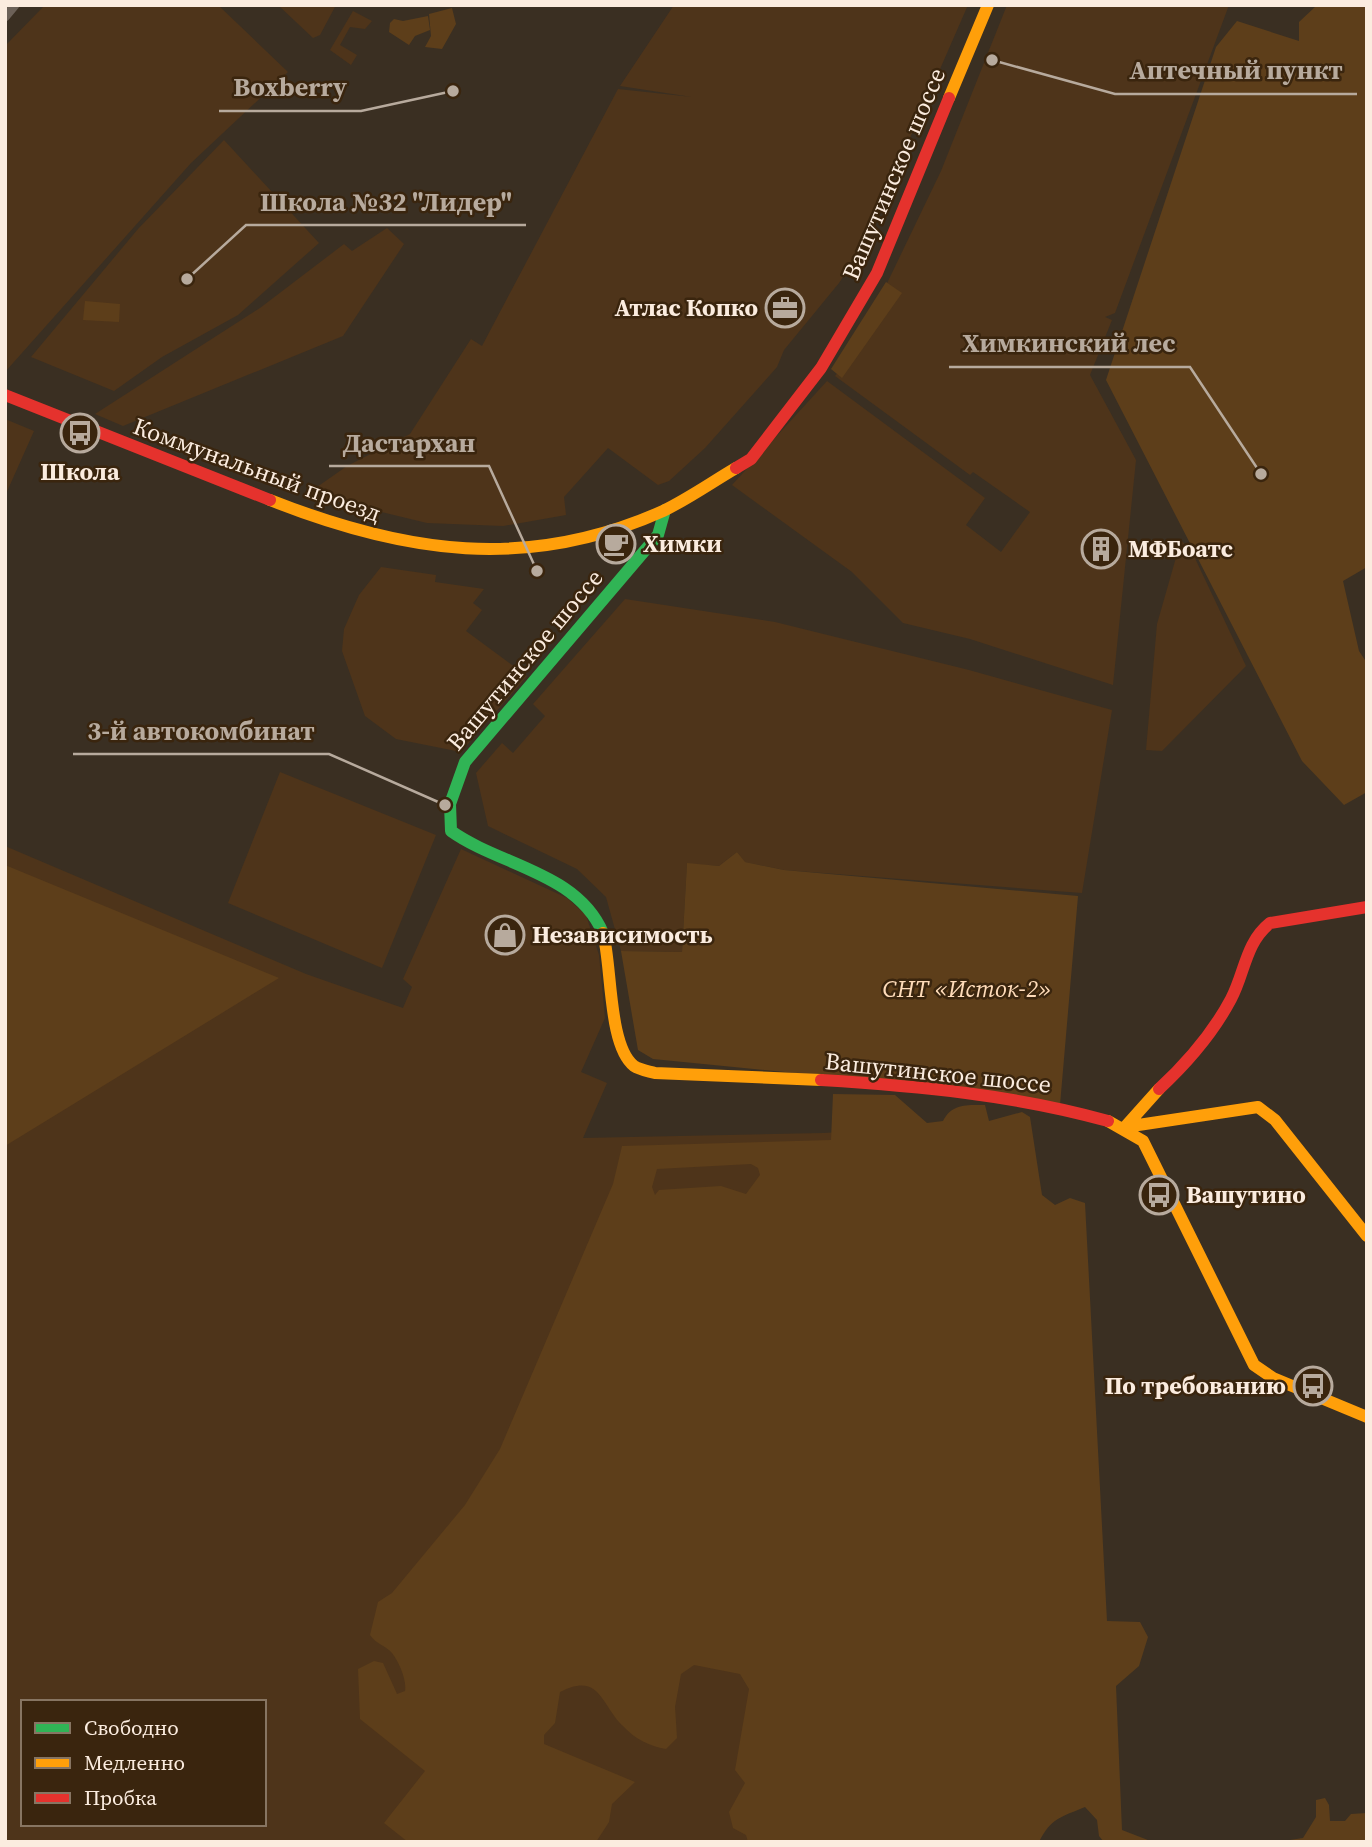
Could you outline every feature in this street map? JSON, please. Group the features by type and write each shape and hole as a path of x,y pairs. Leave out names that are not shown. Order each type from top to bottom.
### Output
{"street":[{"path":"5,17 15,5"},
{"name":"Вашутинское шоссе","path":"988,5 877,274 821,368 751,459 665,510 658,534 466,762 450,806 451,831 563,887 591,909 607,944 625,1052 639,1069 655,1073 878,1084 1070,1110 1125,1126"},
{"name":"Коммунальный проезд","path":"5,396 326,522 391,540 447,548 516,550 580,539 665,510"},
{"path":"1125,1126 1134,1111 1184,1065 1210,1033 1237,989 1250,947 1261,929 1270,923 1367,907"},
{"path":"1125,1126 1258,1107 1275,1120 1367,1236"},
{"path":"1125,1126 1143,1141 1254,1365 1273,1378 1367,1417"}],"shaded area":[{"path":"45,5 218,5 288,72 191,163 5,372 5,46"},
{"path":"278,5 336,5 320,35 313,38"},
{"path":"674,5 968,5 861,250 839,283 784,350 777,367 705,448 669,481 658,485 608,448 564,497 566,515 503,526 427,523 307,494 347,466 410,434 471,339 482,346 618,89 692,97 620,86"},
{"path":"1007,5 1229,5 1115,313 1105,317 1112,320 1090,375 1136,460 1113,685 970,639 903,623 852,572 732,485 827,381 985,498 966,525 1001,552 1030,512 973,472 970,475 835,376 853,354 941,171"},
{"path":"353,11 372,21 365,29 350,27 340,45 357,55 351,65 330,50"},
{"path":"224,140 319,243 238,315 162,357 114,391 31,357 138,229"},
{"path":"387,228 404,244 343,336 123,426 95,414 260,308 344,244 352,251"},
{"path":"5,419 34,431 5,496"},
{"path":"1181,540 1192,552 1246,666 1162,751 1146,750 1157,624"},
{"path":"381,567 436,575 435,582 484,589 473,603 482,610 466,631 527,676 461,752 396,739 365,716 342,651 344,629 359,595"},
{"path":"625,599 775,622 969,670 1112,710 1082,893 784,870 744,862 737,852 719,866 687,864 682,952 621,951 606,897 577,869 488,826 476,773 502,743 513,753 545,716 533,704"},
{"path":"280,772 436,835 382,968 228,903"},
{"path":"5,846 306,974 403,1008 412,987 403,979 461,849 567,898 586,915 599,955 605,1018 581,1072 607,1083 583,1138 824,1133 1027,1121 1036,1842 5,1842"}],"green space":[{"path":"1367,5 1367,567 1343,581 1359,651 1367,663 1367,792 1344,805 1302,761 1106,380 1216,47 1237,21 1299,41 1299,22 1315,7"},
{"path":"452,8 456,24 442,49 425,47 431,36 429,14"},
{"path":"428,16 430,30 415,36 409,45 389,32 390,23 394,19 403,21"},
{"path":"886,282 902,293 842,378 831,369"},
{"path":"85,301 120,304 119,322 83,320"},
{"name":"СНТ «Исток-2»","path":"737,852 745,862 784,870 1078,896 1060,1105 887,1082 653,1059 638,1050 621,951 682,952 687,863 719,866"},
{"path":"5,865 279,978 5,1146"},
{"path":"833,1094 895,1095 927,1123 943,1121 951,1111 967,1105 985,1105 989,1121 1022,1112 1030,1117 1042,1195 1055,1205 1070,1198 1085,1203 1107,1621 1140,1622 1148,1637 1139,1666 1116,1686 1122,1830 1153,1842 1104,1842 1099,1836 1097,1820 1085,1807 1052,1823 1039,1842 748,1842 746,1835 733,1828 729,1812 745,1783 735,1770 749,1689 740,1674 694,1665 681,1674 675,1707 677,1738 666,1749 648,1744 632,1735 592,1688 573,1687 560,1692 555,1723 544,1735 544,1744 635,1782 612,1804 609,1822 596,1842 408,1842 384,1823 425,1771 360,1719 358,1669 374,1661 383,1663 397,1694 405,1691 404,1677 395,1657 370,1635 378,1602 392,1593 465,1505 500,1449 613,1184 622,1146 831,1140","holes":["751,1164 758,1168 760,1175 746,1194 721,1186 659,1190 655,1195 652,1187 657,1169"]},
{"path":"1325,1798 1329,1805 1330,1821 1345,1821 1351,1814 1367,1813 1367,1842 1277,1842 1303,1838 1316,1817 1316,1800"}],"traffic: fast":[{"path":"603,933 591,913 575,896 556,883 451,831 450,804 465,762 658,535 665,510"}],"traffic: slow":[{"path":"949,98 988,5"},
{"path":"270,500 369,533 417,543 466,548 514,548 563,542 613,530 663,511 736,468"},
{"path":"603,933 615,1024 619,1041 634,1066 655,1073 821,1080"},
{"path":"1159,1089 1125,1127 1258,1107 1275,1120 1367,1236"},
{"path":"1108,1121 1143,1141 1254,1365 1273,1378 1367,1417"}],"traffic: jam":[{"path":"736,468 751,459 821,368 877,273 949,98"},
{"path":"5,395 270,500"},
{"path":"1159,1089 1208,1036 1236,989 1250,949 1270,923 1367,907"},
{"path":"821,1080 894,1085 1002,1098 1108,1121"}],"place":[{"name":"Аптечный пункт","path":"992,60"},
{"name":"Boxberry","path":"453,91"},
{"name":"Школа №32 \"Лидер\"","path":"187,279"},
{"name":"Атлас Копко","path":"785,308"},
{"name":"Школа","path":"80,433"},
{"name":"Химкинский лес","path":"1261,474"},
{"name":"Химки","path":"616,544"},
{"name":"МФБоатс","path":"1101,549"},
{"name":"Дастархан","path":"537,571"},
{"name":"3-й автокомбинат","path":"445,805"},
{"name":"Независимость","path":"505,935"},
{"name":"Вашутино","path":"1159,1195"},
{"name":"По требованию","path":"1313,1386"}]}
